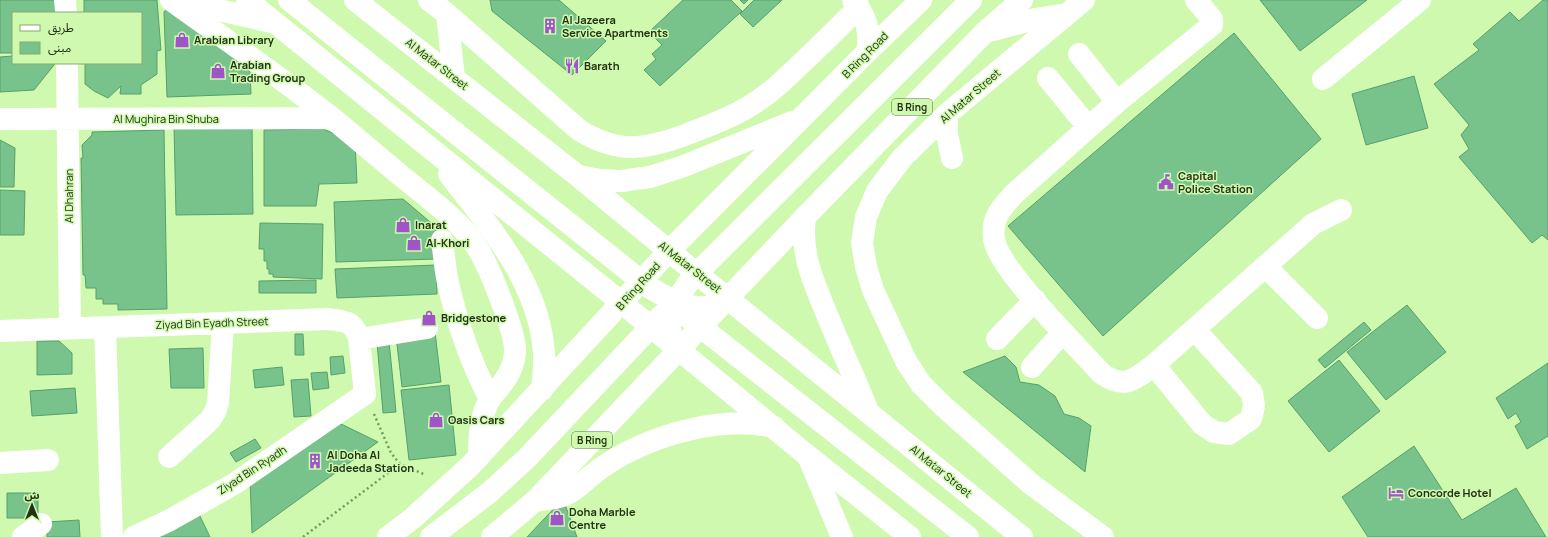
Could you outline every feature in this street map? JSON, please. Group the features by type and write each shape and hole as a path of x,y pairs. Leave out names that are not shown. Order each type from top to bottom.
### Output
{"main road":[{"path":"65,0 66,12"},
{"path":"171,0 331,118 441,209 460,227 476,246 485,262 506,315 515,349 514,364 508,375 490,399 481,425 479,456"},
{"path":"175,0 276,23"},
{"path":"246,0 910,537"},
{"path":"289,0 641,282 674,303 700,326 968,537"},
{"name":"Al Matar Street","path":"355,0 578,176 1022,537"},
{"path":"429,0 449,7 579,130 603,143 630,148 643,147 667,141 716,123 744,110 760,100 780,84 856,4 867,22 869,32 867,52"},
{"name":"B Ring Road","path":"388,537 413,518 479,456 542,390 669,251 867,52 921,0"},
{"path":"431,537 490,492 527,458 652,327 674,303 686,285 697,273 971,0"},
{"name":"B Ring","path":"492,537 536,500 805,217 986,31 1022,0"},
{"name":"Al Matar Street","path":"1084,0 947,114 902,158 877,190 866,217 862,243 866,267 873,290 906,361 921,384 942,405 1031,484 1103,537"},
{"path":"1196,0 1212,20 1212,25 1088,127 1014,194 999,210 994,226 994,241 1002,261 1034,300 1101,373 1110,380 1128,382 1154,365 1195,330 1313,224 1341,210"},
{"path":"1323,79 1420,0"},
{"path":"449,7 454,78"},
{"path":"986,31 1067,14"},
{"path":"1079,54 1117,102"},
{"name":"Al Dhahran","path":"67,64 70,328"},
{"path":"1048,78 1088,127"},
{"path":"947,114 947,134 952,158"},
{"name":"Al Mughira Bin Shuba","path":"0,119 331,118"},
{"path":"578,176 615,181 636,180 650,177 684,166 800,119"},
{"path":"429,148 504,247 523,279 535,308 543,341 545,355 542,390"},
{"path":"805,217 805,254 810,273 840,347 870,414"},
{"path":"442,240 448,282 458,320 479,378 490,399"},
{"path":"669,251 676,264 679,275 670,330 678,350"},
{"path":"1266,267 1317,318"},
{"path":"622,303 631,298 646,296 674,303 706,306 714,305 728,297"},
{"path":"997,339 1034,300"},
{"name":"Ziyad Bin Eyadh Street","path":"0,331 328,319 342,321 349,323 356,331 359,339 365,394"},
{"path":"170,457 210,420 215,412 218,402 223,323"},
{"path":"105,328 112,537"},
{"path":"359,339 427,328"},
{"path":"1154,365 1202,424 1214,432 1229,434 1251,419 1254,406 1252,393 1195,330"},
{"path":"1032,367 1063,332"},
{"name":"Ziyad Bin Ryadh","path":"134,537 170,520 234,484 365,394"},
{"path":"536,500 552,499 568,494 604,465 624,453 648,443 694,429 721,424 756,424 774,427"},
{"path":"808,456 842,537"},
{"path":"0,463 48,460"},
{"path":"24,537 41,524"}],"path":[{"path":"365,394 392,453 400,464 449,485"},
{"path":"303,537 400,464"}],"building":[{"path":"0,0 55,0 55,12 12,12 12,53 0,53"},
{"path":"84,0 157,0 161,50 157,51 157,74 141,85 141,94 120,94 121,86 108,98 94,91 85,84 85,64 142,64 142,12 84,12"},
{"name":"Al Jazeera Service Apartments","path":"490,0 559,0 606,41 572,75 492,11"},
{"path":"683,0 731,0 742,11 660,86 644,70 656,59 652,54 662,45 649,32"},
{"path":"740,0 748,0 744,4"},
{"path":"754,0 782,0 753,27 740,14"},
{"path":"1260,0 1367,0 1300,51"},
{"path":"1543,0 1548,0 1548,240 1542,235 1532,243 1459,157 1469,149 1461,135 1469,125 1434,84 1479,50 1473,44 1510,12 1519,21"},
{"path":"171,4 250,72 251,94 167,97 164,12"},
{"name":"Capital Police Station","path":"1234,33 1321,139 1103,336 1008,226"},
{"path":"12,56 12,64 54,65 34,90 0,92 0,57"},
{"path":"1414,76 1428,128 1366,145 1352,94"},
{"path":"252,125 253,214 176,215 174,126"},
{"path":"323,129 355,142 357,183 319,184 316,206 264,206 264,130"},
{"path":"164,130 167,309 118,310 118,304 103,304 103,299 96,299 96,288 86,288 85,275 83,275 82,145 92,135 92,132"},
{"path":"0,140 15,148 14,187 0,187"},
{"path":"0,190 25,191 24,235 0,235"},
{"path":"403,199 436,227 437,259 336,262 334,202"},
{"path":"260,223 323,224 322,279 273,277 273,274 269,274 269,269 267,269 267,261 264,261 264,249 259,249"},
{"path":"436,265 437,294 337,298 335,269"},
{"path":"316,280 316,293 259,293 259,281"},
{"path":"1407,305 1446,352 1386,400 1347,352"},
{"path":"1364,322 1371,330 1325,368 1318,360"},
{"path":"435,332 441,382 402,387 396,336"},
{"path":"295,334 303,334 304,355 295,355"},
{"path":"37,341 59,341 72,353 72,374 37,375"},
{"path":"389,341 396,412 383,413 377,342"},
{"path":"203,348 204,388 171,388 169,349"},
{"path":"343,356 345,373 331,375 330,357"},
{"path":"1005,356 1016,367 1020,382 1039,385 1055,396 1064,414 1079,418 1091,426 1085,472 963,372"},
{"path":"1339,360 1380,411 1329,452 1288,401"},
{"path":"1548,363 1548,436 1527,449 1515,426 1521,422 1516,413 1508,419 1496,398"},
{"path":"282,367 284,385 255,388 253,370"},
{"path":"327,372 329,388 313,390 311,373"},
{"path":"308,379 311,416 294,417 291,380"},
{"path":"449,385 456,455 409,460 401,390"},
{"path":"75,388 77,413 32,416 30,391"},
{"name":"Al Doha Al Jadeeda Station","path":"337,422 378,442 252,533 250,479"},
{"path":"255,439 261,448 236,462 230,453"},
{"name":"Concorde Hotel","path":"1414,446 1462,520 1516,488 1546,537 1368,537 1342,497"},
{"path":"7,493 38,493 38,518 7,518"},
{"name":"Doha Marble Centre","path":"563,499 577,537 527,537"},
{"path":"197,510 210,537 142,537"},
{"path":"79,520 80,537 47,537 47,522"}],"place":[{"name":"Al Jazeera Service Apartments","path":"550,26"},
{"name":"Arabian Library","path":"182,40"},
{"name":"Barath","path":"572,66"},
{"name":"Arabian Trading Group","path":"218,71"},
{"name":"Capital Police Station","path":"1166,182"},
{"name":"Inarat","path":"403,225"},
{"name":"Al-Khori","path":"414,243"},
{"name":"Bridgestone","path":"429,318"},
{"name":"Oasis Cars","path":"436,420"},
{"name":"Al Doha Al Jadeeda Station","path":"315,461"},
{"name":"Concorde Hotel","path":"1396,493"},
{"name":"Doha Marble Centre","path":"557,518"}]}
